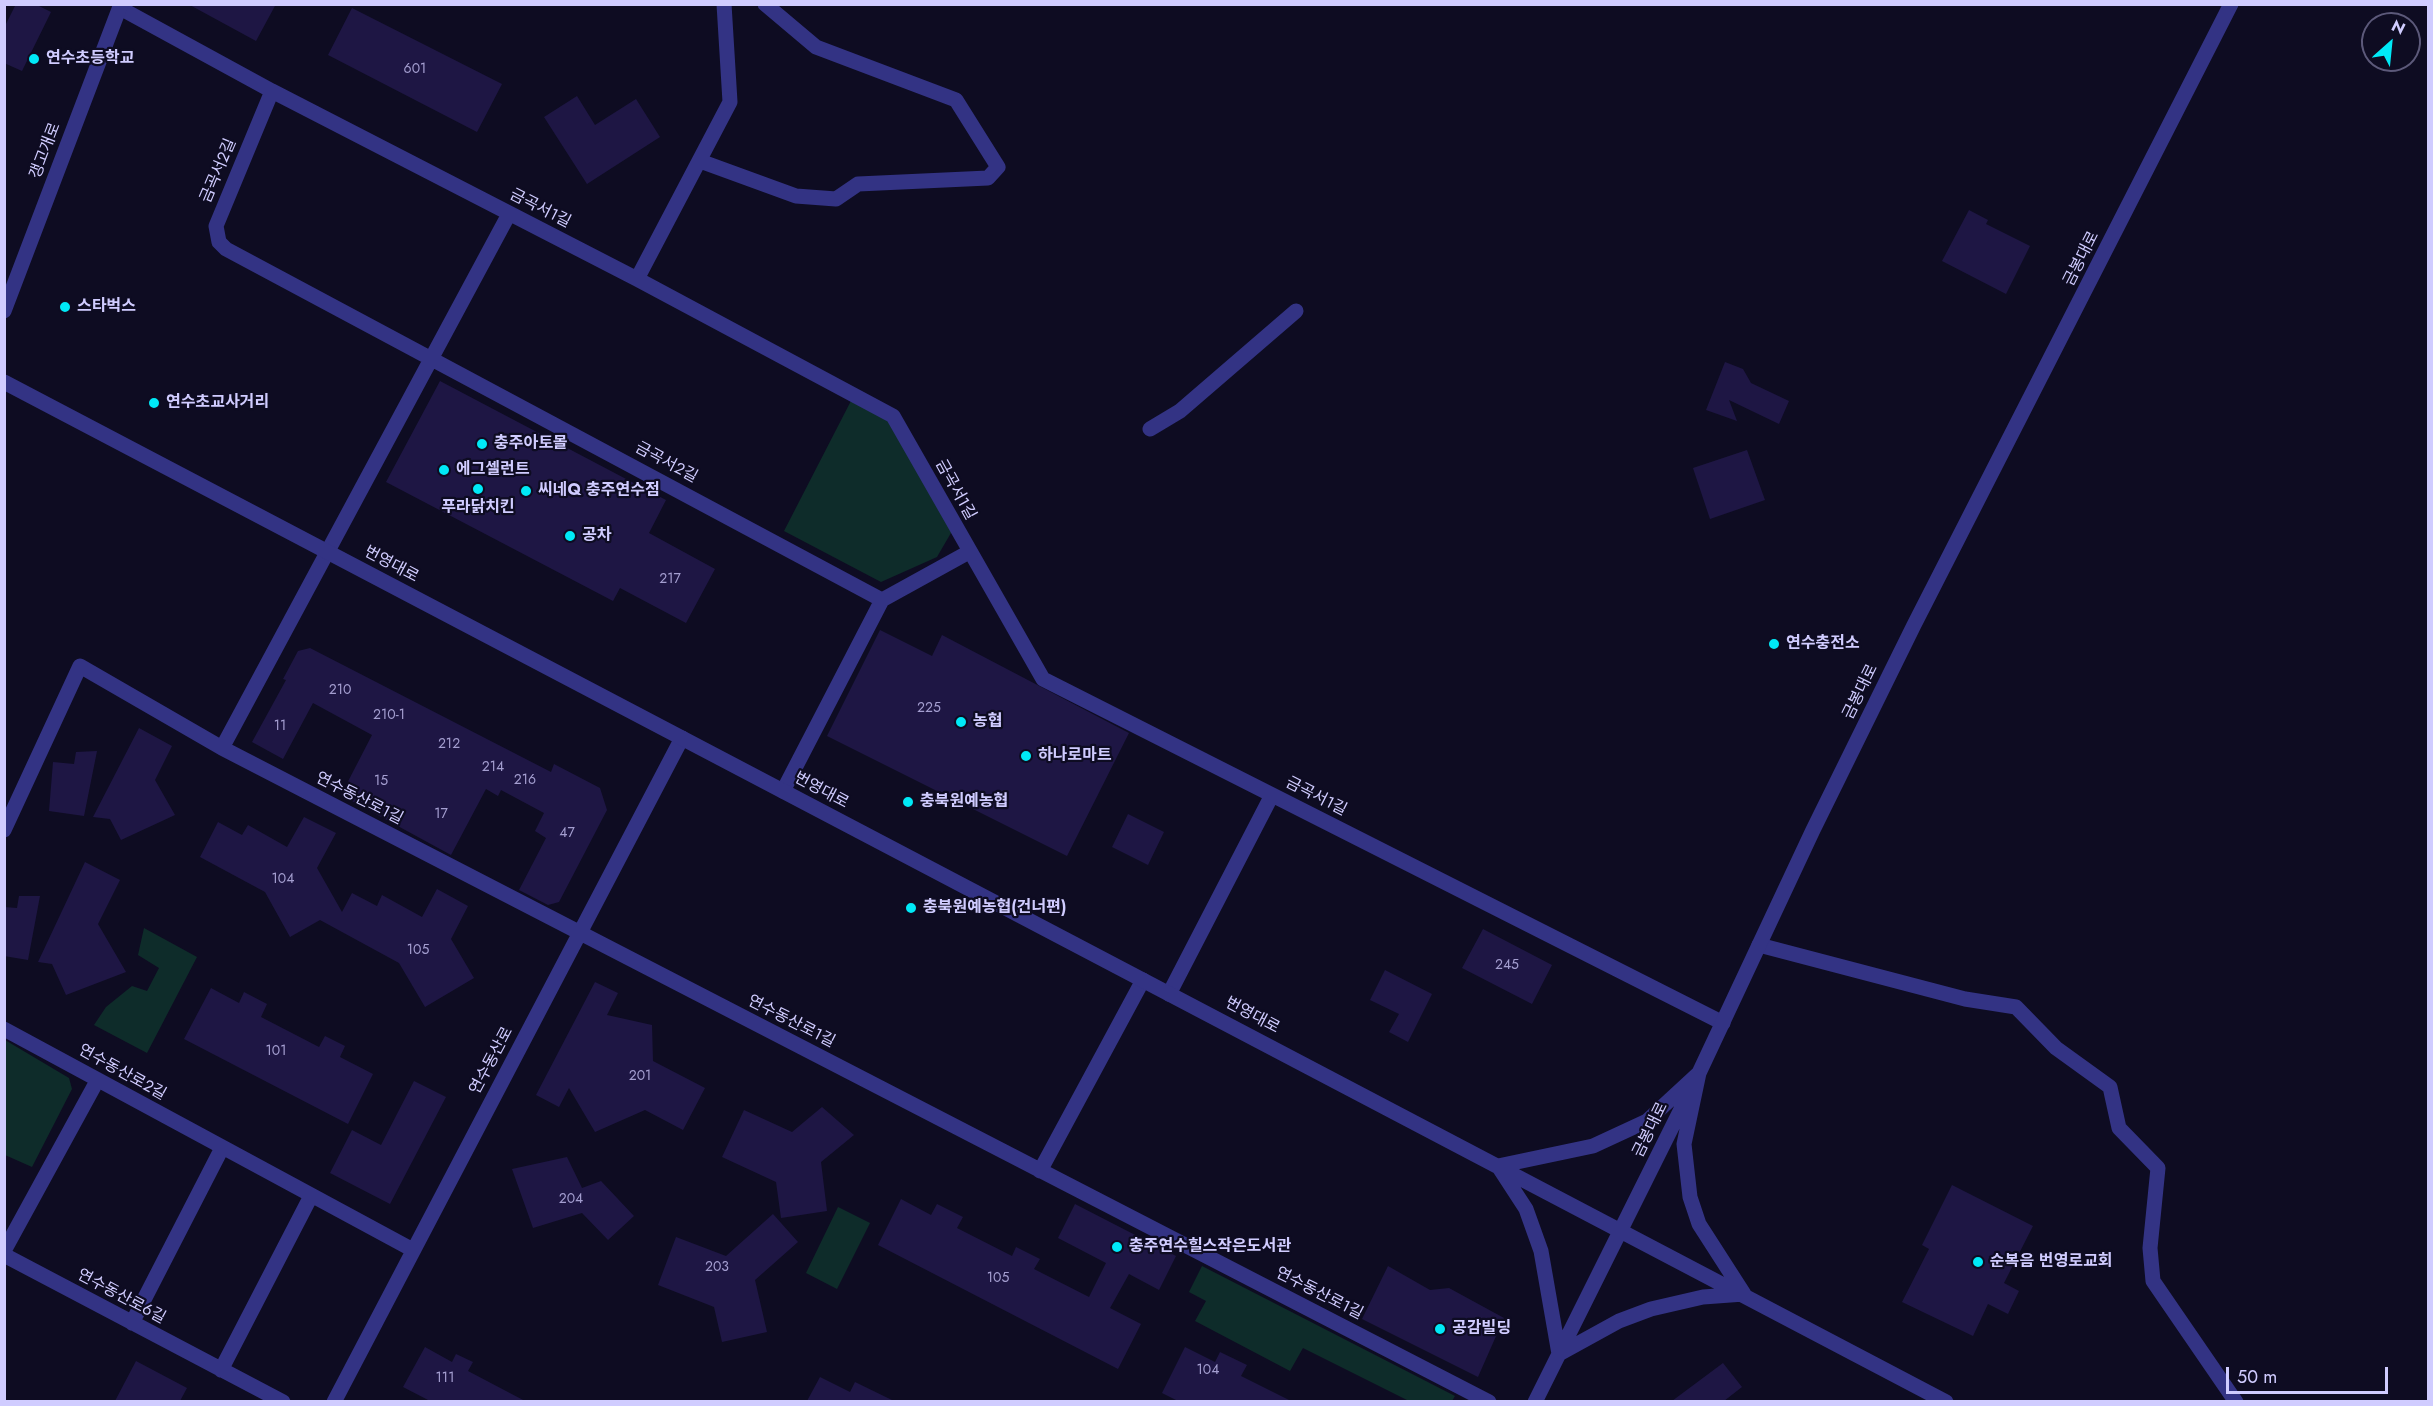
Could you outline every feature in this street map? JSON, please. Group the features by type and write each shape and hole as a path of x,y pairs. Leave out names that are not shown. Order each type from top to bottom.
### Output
{"street":[{"path":"637,279 730,102 724,4"},
{"path":"700,160 796,196 836,199 858,184 988,178 998,168 956,100 816,47 765,4"},
{"name":"금봉대로","path":"1535,1401 1700,1073 1759,945 1914,625 2230,4"},
{"name":"금곡서1길","path":"121,6 272,91 637,279 893,416 1043,679 1723,1023"},
{"name":"갱고개로","path":"4,310 121,6"},
{"name":"금곡서2길","path":"272,91 220,213 216,226 219,242 235,255 433,358 882,600"},
{"path":"222,748 509,214"},
{"path":"1150,429 1180,411 1296,311"},
{"name":"번영대로","path":"4,382 1946,1401"},
{"path":"783,791 882,600 969,552"},
{"name":"연수동산로1길","path":"4,830 80,666 222,748 1489,1401"},
{"name":"연수동산로","path":"334,1401 682,738"},
{"path":"1169,993 1272,795"},
{"path":"1759,945 1965,999 2016,1006 2056,1048 2110,1087 2119,1128 2158,1168 2150,1248 2153,1281 2236,1401"},
{"path":"1040,1171 1143,980"},
{"name":"연수동산로2길","path":"4,1029 414,1250"},
{"path":"1700,1073 1684,1144 1690,1197 1699,1224 1744,1294 1703,1297 1651,1309 1618,1321 1559,1354 1541,1251 1526,1209 1498,1166 1593,1146 1647,1121 1700,1073"},
{"name":"연수동산로6길","path":"97,1081 4,1253 132,1323 283,1401"},
{"path":"132,1323 222,1148"},
{"path":"221,1370 311,1196"}],"green space":[{"path":"854,395 893,416 955,526 937,557 881,582 784,531"},
{"path":"144,928 197,957 147,1053 94,1025 106,1007 132,986 147,991 159,968 138,955"},
{"path":"5,1040 69,1078 72,1089 32,1167 5,1155"},
{"path":"838,1207 870,1223 837,1289 806,1273"},
{"path":"1202,1266 1455,1396 1452,1401 1409,1401 1303,1348 1290,1371 1195,1321 1206,1301 1189,1292"}],"building":[{"path":"16,4 35,4 51,12 22,71 4,63 4,28"},
{"path":"188,4 276,4 256,41"},
{"path":"352,8 502,84 477,132 328,55"},
{"path":"577,96 595,125 636,99 660,137 587,184 544,117"},
{"path":"1969,210 1988,220 1986,224 2030,246 2006,294 1942,261"},
{"path":"1725,362 1743,369 1751,383 1789,401 1779,424 1729,400 1737,421 1706,410"},
{"name":"씨네Q 충주연수점","path":"440,381 666,500 649,533 715,569 686,623 620,588 613,601 386,482"},
{"path":"1747,450 1765,500 1710,519 1693,468"},
{"path":"880,630 932,656 942,635 1129,733 1067,856 827,736"},
{"path":"310,648 551,772 554,764 600,788 607,810 559,902 548,905 519,890 546,838 535,831 544,813 501,790 498,796 486,789 451,855 341,795 372,735 313,703 283,759 252,742 286,680 283,679 298,651"},
{"path":"139,728 172,746 155,780 175,815 121,840 110,819 93,817"},
{"path":"97,751 84,816 49,811 53,762 74,764 76,752"},
{"path":"1128,814 1164,832 1148,865 1112,847"},
{"path":"304,817 336,833 317,868 342,912 352,893 377,906 382,895 422,917 437,889 468,906 451,939 474,978 425,1007 399,963 320,920 290,937 265,892 200,857 218,822 242,835 248,825 287,847"},
{"path":"85,862 120,880 98,924 126,972 66,995 52,964 38,962"},
{"path":"19,896 40,896 28,960 4,956 4,907 17,908"},
{"path":"1483,929 1552,965 1532,1004 1462,968"},
{"path":"1385,970 1432,994 1408,1042 1389,1032 1399,1014 1370,1000"},
{"path":"595,982 618,993 607,1015 652,1025 653,1061 705,1088 683,1130 645,1110 595,1132 569,1088 559,1107 536,1095"},
{"path":"211,988 239,1003 244,992 267,1004 261,1017 319,1047 325,1036 345,1046 340,1057 373,1074 348,1124 184,1039"},
{"path":"414,1081 446,1097 390,1204 330,1173 352,1130 381,1145"},
{"path":"822,1107 854,1135 821,1162 827,1211 781,1218 776,1182 722,1157 744,1110 792,1132"},
{"path":"567,1157 582,1188 601,1181 634,1216 608,1240 582,1213 533,1228 512,1169"},
{"name":"순복음 번영로교회","path":"1952,1185 2033,1226 2004,1283 2019,1291 2008,1314 1988,1304 1973,1336 1902,1302 1929,1249 1922,1245"},
{"path":"901,1199 931,1215 937,1204 963,1217 957,1228 1012,1256 1016,1247 1040,1259 1034,1269 1089,1297 1106,1263 1058,1238 1075,1204 1176,1256 1159,1290 1129,1274 1110,1308 1141,1324 1118,1369 878,1245"},
{"path":"773,1214 798,1242 755,1280 767,1332 722,1342 714,1307 658,1285 676,1237 726,1256"},
{"name":"공감빌딩","path":"1388,1266 1430,1290 1449,1288 1504,1318 1478,1377 1362,1319"},
{"path":"425,1347 452,1362 456,1354 473,1362 468,1371 525,1401 430,1401 403,1387"},
{"path":"1185,1347 1215,1362 1220,1352 1247,1365 1241,1376 1291,1401 1178,1401 1162,1393"},
{"path":"136,1361 187,1388 180,1401 115,1401"},
{"path":"1723,1363 1742,1387 1724,1401 1672,1401"},
{"path":"820,1377 850,1392 855,1382 894,1401 807,1401"}],"place":[{"name":"연수초등학교","path":"34,59"},
{"name":"스타벅스","path":"65,307"},
{"name":"연수초교사거리","path":"154,403"},
{"name":"충주아토몰","path":"482,444"},
{"name":"에그셀런트","path":"444,470"},
{"name":"푸라닭치킨","path":"478,489"},
{"name":"씨네Q 충주연수점","path":"526,491"},
{"name":"공차","path":"570,536"},
{"name":"연수충전소","path":"1774,644"},
{"name":"농협","path":"961,722"},
{"name":"하나로마트","path":"1026,756"},
{"name":"충북원예농협","path":"908,802"},
{"name":"충북원예농협(건너편)","path":"911,908"},
{"name":"충주연수힐스작은도서관","path":"1117,1247"},
{"name":"순복음 번영로교회","path":"1978,1262"},
{"name":"공감빌딩","path":"1440,1329"}]}
